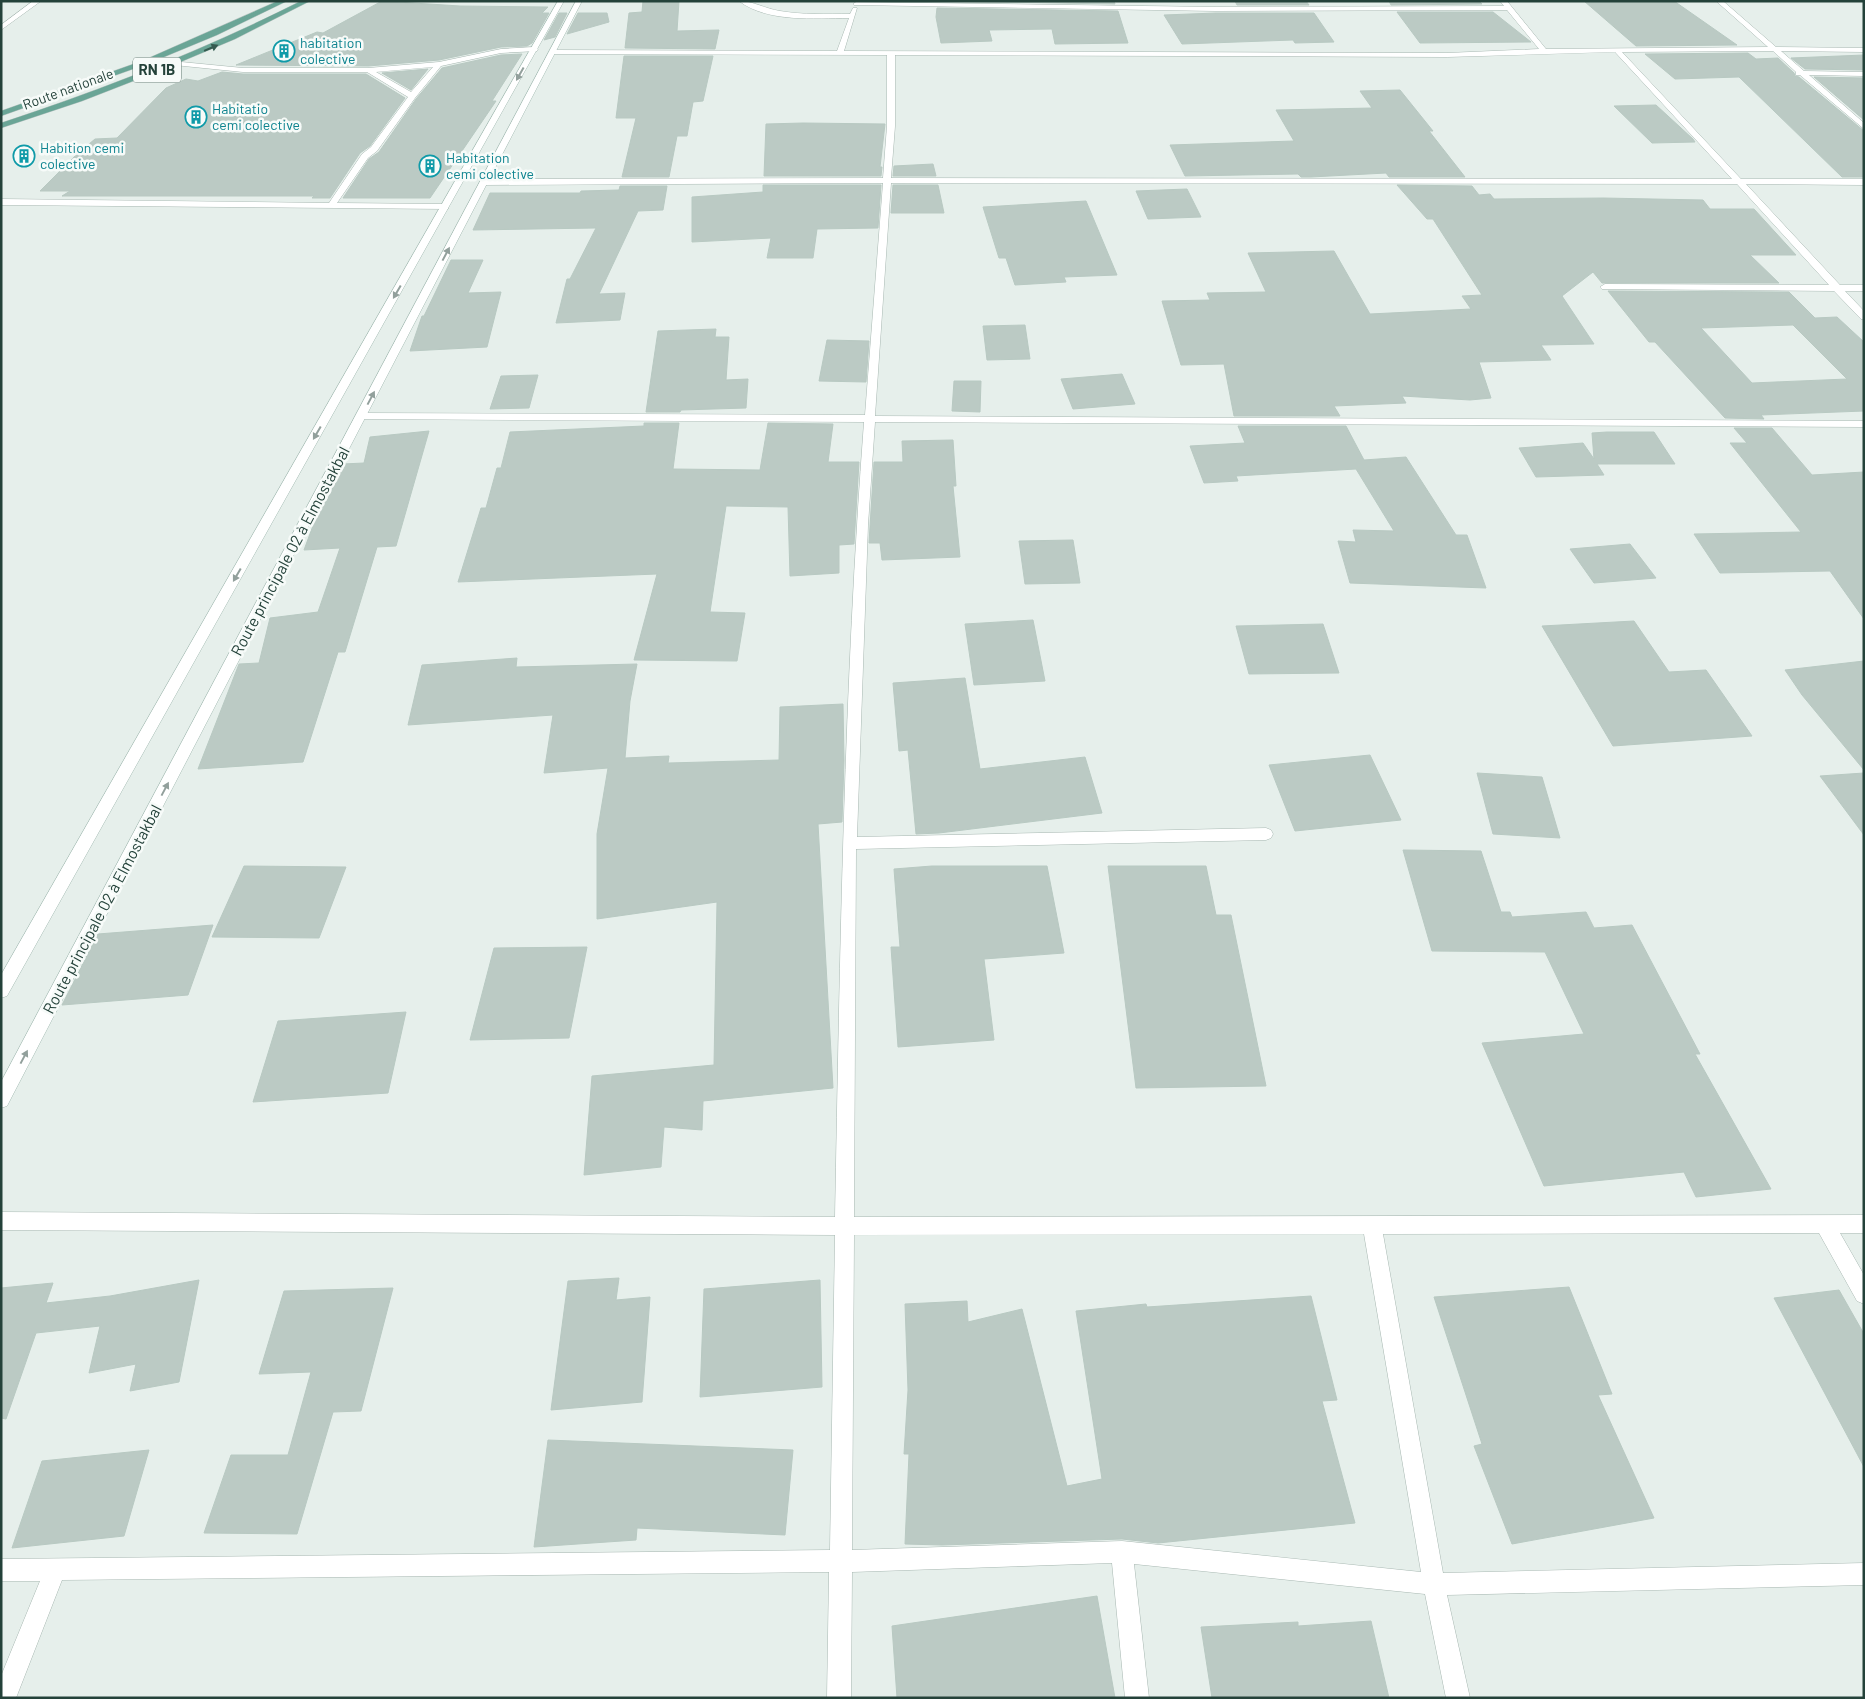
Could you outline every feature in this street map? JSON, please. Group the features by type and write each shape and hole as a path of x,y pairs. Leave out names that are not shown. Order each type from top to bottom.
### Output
{"main road":[{"path":"1,114 149,62 224,30 284,1"},
{"name":"Route nationale","path":"1,126 103,91 174,63 233,38 307,1"}],"street":[{"path":"1,28 38,1"},
{"name":"Route principale 02 à Elmostakbal","path":"1,991 561,1"},
{"name":"Route principale 02 à Elmostakbal","path":"1,1100 579,1"},
{"path":"742,1 754,7 785,14 852,16"},
{"path":"1213,1 1216,9"},
{"path":"1718,1 1864,128"},
{"path":"840,53 857,3 1216,9 1506,4 1543,50"},
{"path":"1,21 11,21"},
{"path":"174,63 243,70 368,70 440,64 501,51 534,49"},
{"path":"553,52 1447,55 1543,50 1616,49 1864,50"},
{"path":"1616,49 1864,317"},
{"path":"839,1698 849,843 862,526 891,126 891,53"},
{"path":"331,206 365,156 374,149 412,96 440,64"},
{"path":"368,70 412,96"},
{"path":"1799,73 1864,74"},
{"path":"484,182 887,180 1864,182"},
{"path":"1,202 445,207"},
{"path":"1605,287 1864,288"},
{"path":"361,416 1864,424"},
{"path":"849,843 1266,834"},
{"path":"1,1221 844,1226 1864,1224"},
{"path":"1824,1224 1864,1294"},
{"path":"1372,1226 1434,1584 1458,1698"},
{"path":"1122,1552 1137,1698"},
{"path":"1,1570 55,1571 840,1561 1122,1552 1434,1584 1864,1574"},
{"path":"4,1698 55,1571"}],"building":[{"path":"382,1 460,6 548,7 542,13 549,13 532,43 527,46 501,47 439,60 368,66 236,65 317,32 323,33"},
{"path":"643,1 679,1 677,31 719,30 715,49 625,48 629,13 642,12"},
{"path":"938,1 1114,1 1115,4"},
{"path":"1235,1 1306,1 1309,5 1237,5"},
{"path":"1389,1 1479,1 1482,4 1391,5"},
{"path":"1584,1 1674,1 1737,45 1636,46"},
{"path":"937,8 1118,11 1128,43 1055,44 1052,29 989,30 992,41 941,43 936,17"},
{"path":"1397,12 1493,12 1531,42 1420,43"},
{"path":"559,13 567,13 555,37 544,40"},
{"path":"578,13 607,13 609,22 567,34"},
{"path":"1314,13 1334,42 1295,43 1293,40 1182,44 1164,15"},
{"path":"1748,53 1756,59 1778,58 1795,76 1799,77 1864,131 1864,177 1842,177 1739,77 1675,79 1645,54"},
{"path":"522,54 492,101 496,101 430,198 343,198 369,159 379,152 416,99 442,68 501,55"},
{"path":"1864,55 1864,70 1805,69 1791,58"},
{"path":"624,56 713,56 703,101 693,102 687,136 677,136 669,177 622,177 636,118 616,118"},
{"path":"428,69 411,90 382,73"},
{"path":"222,72 243,74 366,74 405,98 370,146 360,153 330,198 312,198 314,196 62,196 70,191 40,191 95,139 117,138 166,88 186,79 198,81"},
{"path":"1814,77 1864,78 1864,120"},
{"path":"1400,90 1433,131 1429,131 1465,177 1389,177 1386,173 1311,177 1301,177 1298,174 1185,176 1170,145 1294,141 1276,110 1372,108 1360,91"},
{"path":"1656,105 1695,142 1652,143 1614,106"},
{"path":"766,124 885,124 880,167 882,167 881,176 764,176"},
{"path":"933,164 936,176 893,176 894,166"},
{"path":"763,185 881,185 878,228 817,229 813,258 767,258 771,238 692,242 692,197 763,192"},
{"path":"893,185 938,185 944,213 891,213"},
{"path":"1397,185 1472,186 1479,195 1490,194 1494,199 1603,198 1703,200 1710,209 1754,209 1796,255 1750,255 1779,283 1602,283 1593,272 1562,296 1594,344 1541,345 1551,360 1479,362 1491,398 1470,400 1402,396 1406,403 1334,406 1340,416 1234,416 1224,364 1181,365 1162,301 1210,300 1207,293 1266,292 1248,253 1334,251 1370,314 1471,309 1462,296 1482,295 1433,219 1427,219"},
{"path":"620,186 667,186 663,210 638,211 599,294 625,293 620,320 556,323 567,279 570,279 596,228 473,230 490,193 580,193 581,191 619,190"},
{"path":"1187,189 1201,217 1148,219 1136,191"},
{"path":"1086,201 1117,275 1064,277 1066,282 1015,285 1006,258 999,258 983,207"},
{"path":"451,260 483,260 468,293 501,292 487,347 410,351 422,316 424,316"},
{"path":"1608,291 1789,292 1815,318 1837,317 1864,342 1864,411 1761,415 1764,419 1725,418 1655,342 1649,342","holes":["1793,325 1847,379 1752,383 1701,328"]},
{"path":"1025,325 1030,359 987,360 983,326"},
{"path":"716,329 715,337 729,337 726,380 748,379 746,408 646,412 658,331"},
{"path":"827,340 869,341 866,382 819,381"},
{"path":"1122,374 1135,404 1073,409 1061,379"},
{"path":"538,375 529,408 490,409 501,376"},
{"path":"954,381 981,381 980,412 952,411"},
{"path":"644,423 679,423 673,469 760,470 768,423 833,424 828,462 859,462 854,544 839,545 839,573 790,576 788,507 726,506 710,612 745,613 737,661 634,660 657,574 458,582 481,508 486,508 497,468 501,468 510,432 644,426"},
{"path":"1238,426 1346,426 1364,460 1406,457 1456,535 1467,535 1486,588 1350,583 1338,541 1356,542 1353,530 1394,531 1356,469 1236,476 1238,481 1204,483 1190,446 1245,443"},
{"path":"1734,428 1772,428 1812,475 1864,472 1864,619 1830,571 1720,573 1694,534 1801,532 1730,443 1747,443"},
{"path":"429,431 396,546 377,547 345,652 338,652 303,762 198,769 239,664 259,663 270,618 318,612 340,548 304,550 317,515 324,502 327,501 343,464 364,463 370,437"},
{"path":"1654,432 1675,464 1597,464 1604,475 1536,477 1519,448 1583,443 1594,459 1592,433"},
{"path":"953,440 956,486 953,486 960,557 882,560 880,543 869,543 874,462 903,462 902,441"},
{"path":"1073,540 1080,583 1025,584 1019,541"},
{"path":"1630,544 1656,578 1594,583 1570,549"},
{"path":"1033,620 1045,681 974,685 965,624"},
{"path":"1634,621 1669,672 1706,670 1752,736 1613,746 1542,626"},
{"path":"1323,624 1339,673 1249,674 1236,626"},
{"path":"517,658 516,667 637,664 630,701 625,758 669,756 668,763 779,760 780,707 843,704 842,822 818,824 833,1088 703,1101 702,1130 664,1127 661,1167 584,1175 592,1076 714,1065 717,902 597,919 597,834 608,768 544,773 553,715 408,725 422,665"},
{"path":"1864,661 1864,770 1802,695 1785,670"},
{"path":"965,678 980,769 1085,757 1102,813 939,833 916,834 908,750 899,751 893,683"},
{"path":"1370,755 1401,820 1295,831 1269,765"},
{"path":"1477,773 1542,777 1560,838 1493,834"},
{"path":"1864,773 1864,835 1820,776"},
{"path":"1403,850 1481,851 1501,912 1510,912 1512,917 1586,912 1594,928 1632,925 1700,1054 1695,1054 1771,1189 1696,1197 1684,1172 1544,1186 1482,1043 1584,1034 1545,952 1432,951"},
{"path":"244,866 346,867 319,938 212,937"},
{"path":"932,866 1047,866 1064,953 984,959 994,1040 898,1047 891,947 900,947 894,869"},
{"path":"1108,866 1206,866 1216,915 1231,915 1266,1086 1136,1088"},
{"path":"213,925 188,995 62,1005 98,934"},
{"path":"587,947 569,1038 470,1040 494,948"},
{"path":"406,1012 388,1093 253,1102 278,1021"},
{"path":"619,1278 616,1300 650,1297 642,1402 551,1410 568,1281"},
{"path":"199,1280 179,1382 130,1391 136,1364 89,1373 100,1326 36,1333 6,1419 1,1418 1,1288 53,1283 46,1303 110,1296"},
{"path":"820,1280 822,1387 700,1397 704,1289"},
{"path":"1569,1287 1612,1394 1598,1395 1654,1518 1512,1544 1474,1446 1482,1444 1434,1297"},
{"path":"393,1288 361,1411 333,1412 297,1534 204,1533 231,1455 288,1455 311,1372 259,1374 284,1291"},
{"path":"1839,1290 1864,1334 1864,1467 1774,1298"},
{"path":"1311,1296 1337,1400 1322,1401 1355,1523 1158,1543 1122,1539 942,1545 905,1544 909,1454 904,1454 908,1390 905,1304 967,1301 968,1322 1022,1309 1067,1486 1102,1479 1076,1311 1146,1304 1147,1307"},
{"path":"548,1440 793,1450 785,1535 637,1528 636,1540 534,1547"},
{"path":"149,1450 124,1536 12,1548 42,1461"},
{"path":"1097,1596 1115,1698 897,1698 892,1626"},
{"path":"1371,1621 1389,1698 1212,1698 1201,1627 1298,1622 1298,1626"}],"place":[{"name":"habitation colective","path":"284,51"},
{"name":"Habitatio cemi colective","path":"196,117"},
{"name":"Habition cemi colective","path":"24,156"},
{"name":"Habitation cemi colective","path":"430,166"}]}
